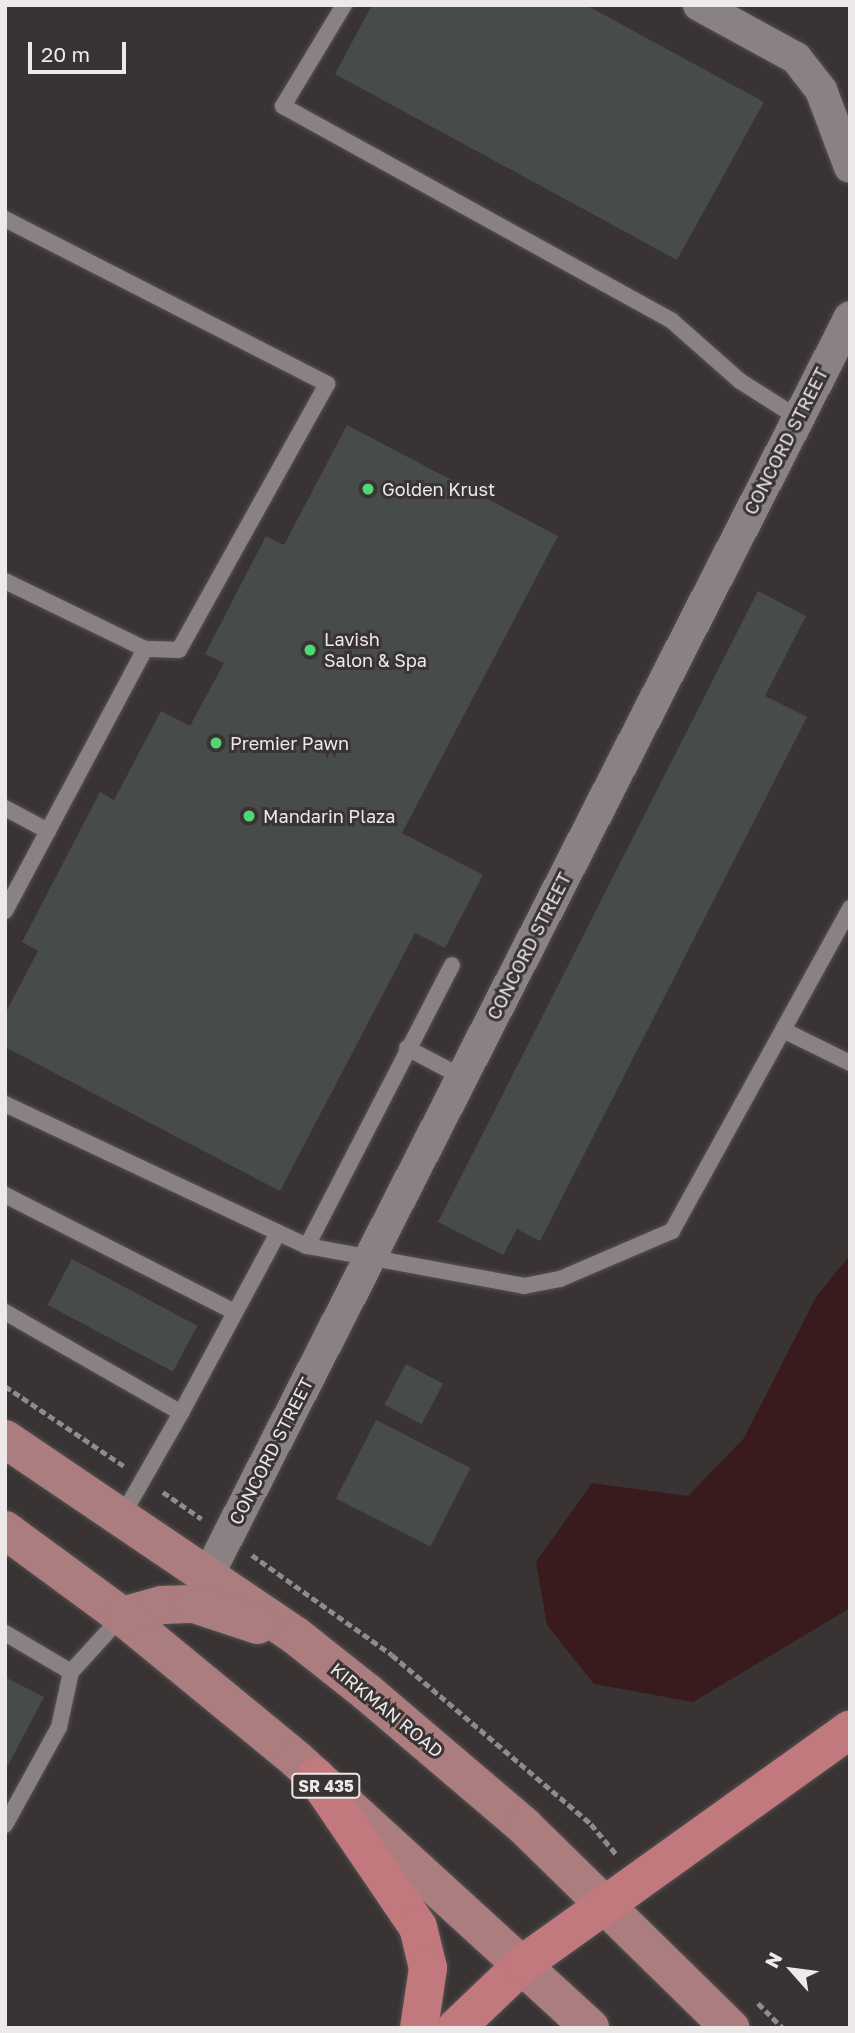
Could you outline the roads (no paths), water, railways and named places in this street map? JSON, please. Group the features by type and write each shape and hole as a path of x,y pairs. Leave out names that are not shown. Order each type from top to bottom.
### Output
{"highway":[{"path":"456,2028 524,1963 850,1730"},
{"path":"316,1777 418,1927 428,1968 419,2028"}],"main road":[{"name":"KIRKMAN ROAD","path":"5,1439 296,1636 435,1748 606,1904 730,2028"},
{"name":"SR 435","path":"5,1530 122,1616 316,1777 524,1963 590,2028"},
{"path":"122,1616 162,1605 194,1604 296,1636"}],"street":[{"path":"699,5 796,58 821,90 845,129 850,167"},
{"name":"CONCORD STREET","path":"208,1575 798,418 842,351 850,317"}],"lane":[{"path":"344,5 283,106 672,321 740,381 798,418"},
{"path":"5,219 327,384 179,650 145,649 5,581"},
{"path":"5,911 145,649"},
{"path":"5,808 48,831"},
{"path":"5,1104 307,1247 524,1286 560,1279 672,1231 850,908"},
{"path":"307,1247 452,965"},
{"path":"783,1030 850,1063"},
{"path":"407,1048 462,1077"},
{"path":"5,1195 235,1312"},
{"path":"122,1516 277,1235"},
{"path":"5,1312 181,1413"},
{"path":"5,1825 59,1727 71,1672 122,1616"},
{"path":"5,1633 71,1672"}],"place":[{"name":"Golden Krust","path":"368,489"},
{"name":"Lavish Salon & Spa","path":"310,650"},
{"name":"Premier Pawn","path":"216,743"},
{"name":"Mandarin Plaza","path":"249,816"}]}
